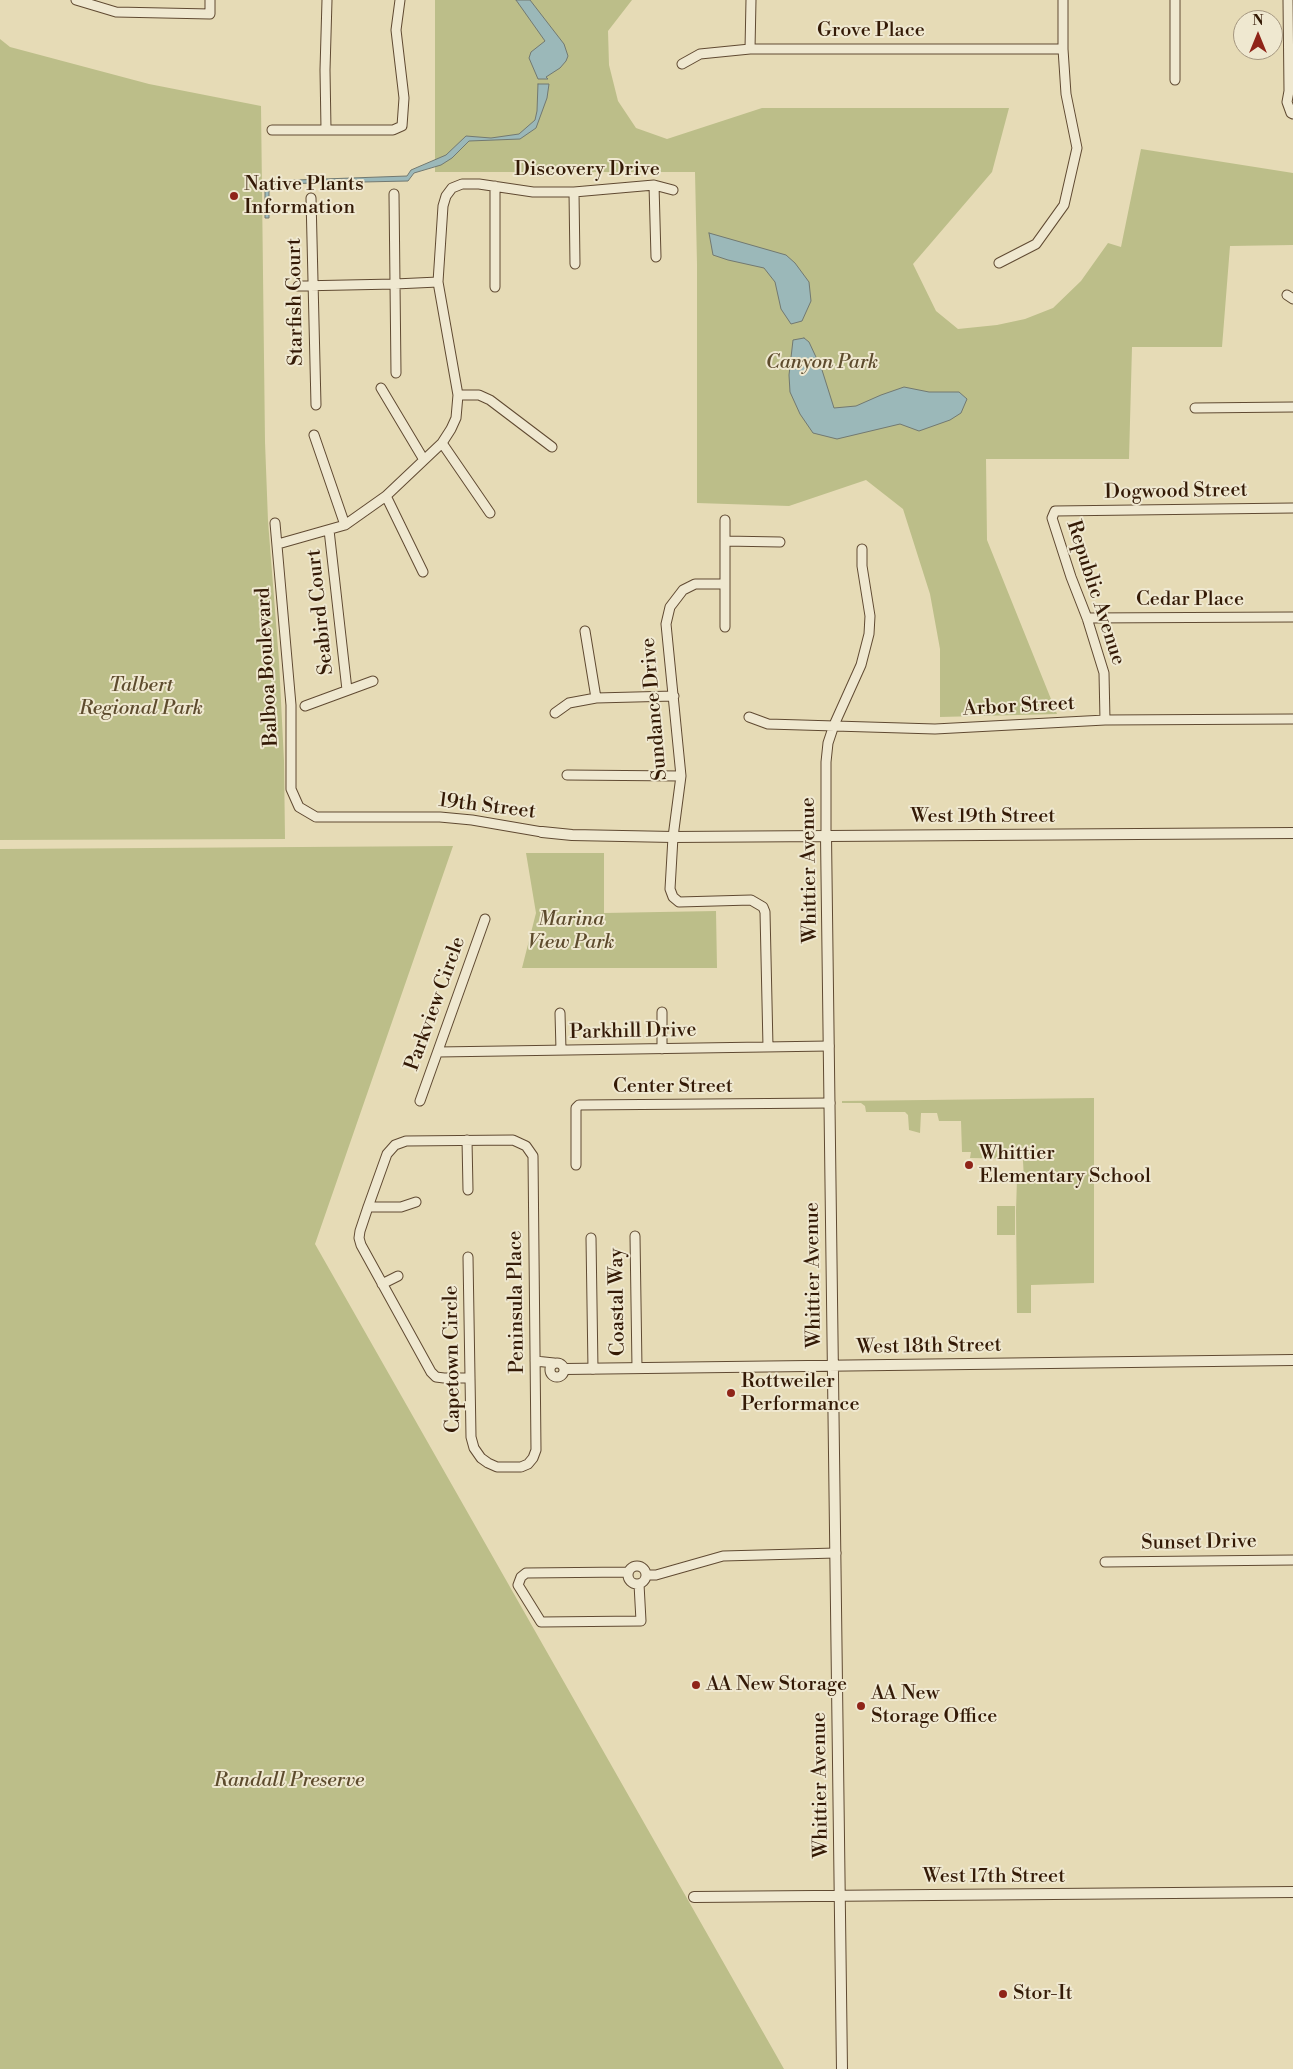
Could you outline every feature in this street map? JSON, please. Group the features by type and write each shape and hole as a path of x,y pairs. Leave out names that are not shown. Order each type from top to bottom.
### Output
{"street":[{"path":"76,0 116,12 210,14 210,0"},
{"path":"326,130 327,0"},
{"path":"272,130 393,130 402,126 404,98 396,30 400,0"},
{"path":"750,49 751,0"},
{"path":"999,263 1036,244 1064,205 1077,148 1066,94 1063,49 1063,0"},
{"path":"1174,0 1175,80"},
{"path":"1288,0 1289,91 1287,102 1290,113 1293,114"},
{"name":"Grove Place","path":"682,64 700,54 750,49 1063,49"},
{"name":"Discovery Drive","path":"278,544 345,525 386,496 442,443 456,418 458,395 438,282 443,206 446,196 452,188 462,184 479,184 533,192 574,192 654,185 673,190"},
{"path":"654,185 656,257"},
{"path":"495,186 495,287"},
{"path":"574,192 575,264"},
{"path":"394,194 396,373"},
{"name":"Starfish Court","path":"311,198 316,405"},
{"path":"298,286 438,282"},
{"path":"381,388 424,460"},
{"path":"458,395 479,395 490,400 552,446"},
{"path":"1195,408 1293,407"},
{"path":"314,435 345,525"},
{"path":"442,443 490,514"},
{"path":"386,496 423,572"},
{"name":"Dogwood Street","path":"1060,511 1293,508"},
{"name":"Republic Avenue","path":"1060,511 1055,512 1052,518 1071,577 1087,618 1104,674 1106,720"},
{"path":"725,520 725,627"},
{"name":"Balboa Boulevard","path":"275,523 291,705 291,789 299,808"},
{"name":"Seabird Court","path":"329,530 347,690"},
{"path":"724,541 780,542"},
{"name":"Whittier Avenue","path":"842,2069 826,762 828,743 834,725 861,665 869,634 870,616 862,566 862,549"},
{"name":"Sundance Drive","path":"725,584 695,584 683,590 670,607 666,624 681,776 673,837 670,889 673,896 679,902 751,900 763,907 765,912 768,1047"},
{"name":"Cedar Place","path":"1087,618 1293,617"},
{"path":"585,631 596,698"},
{"name":"Seabird Court","path":"305,706 373,681"},
{"path":"555,713 570,703 596,698 674,696"},
{"name":"Arbor Street","path":"749,717 768,724 935,729 1106,720 1293,719"},
{"path":"567,775 681,776"},
{"name":"19th Street","path":"299,808 316,817 440,817 572,835 673,837"},
{"name":"West 19th Street","path":"673,837 1293,833"},
{"name":"Parkview Circle","path":"420,1101 485,919"},
{"path":"662,1012 662,1049"},
{"path":"560,1013 560,1050"},
{"name":"Parkhill Drive","path":"438,1052 829,1046"},
{"name":"Center Street","path":"576,1165 576,1108 579,1105 830,1103"},
{"path":"468,1190 467,1140 406,1141 395,1145 387,1154 359,1238 382,1284 432,1372 436,1377 470,1378"},
{"name":"Peninsula Place","path":"467,1140 513,1140 526,1146 533,1156 536,1450 533,1458 521,1467 497,1467 480,1458"},
{"path":"368,1207 401,1207 416,1202"},
{"name":"Coastal Way","path":"635,1236 637,1368"},
{"path":"591,1238 593,1369"},
{"name":"Capetown Circle","path":"468,1257 471,1437 474,1448 480,1458"},
{"path":"382,1284 398,1276"},
{"name":"West 18th Street","path":"536,1378 546,1378 553,1375 560,1376 565,1370 593,1369 1293,1360"},
{"path":"535,1361 560,1363 565,1370"},
{"path":"553,1375 551,1368 554,1364"},
{"path":"646,1575 656,1575 723,1556 836,1554"},
{"name":"Sunset Drive","path":"1106,1562 1293,1560"},
{"path":"637,1566 644,1570 646,1575 644,1581 639,1584 631,1583 627,1578 631,1567 637,1566"},
{"path":"628,1572 526,1573 521,1577 518,1585 541,1622 640,1621 639,1584"},
{"name":"West 17th Street","path":"694,1897 1293,1892"}],"green space":[{"name":"Canyon Park","path":"435,0 632,0 608,31 609,65 618,101 636,128 667,139 762,108 1009,108 992,172 913,264 936,311 958,329 997,325 1025,319 1053,308 1081,281 1108,243 1121,247 1141,149 1293,173 1293,245 1230,246 1222,347 1132,347 1129,459 986,459 987,540 1057,714 940,717 940,649 930,594 903,509 866,480 789,506 697,503 695,172 435,172"},
{"name":"Talbert Regional Park","path":"0,39 10,47 149,84 261,106 265,442 268,521 279,661 284,761 285,839 0,840"},
{"name":"Randall Preserve","path":"453,846 315,1244 784,2069 0,2069 0,849"},
{"name":"Marina View Park","path":"526,853 604,853 604,913 716,911 717,968 522,968 536,913"},
{"path":"1094,1098 1094,1283 1031,1285 1031,1313 1017,1313 1016,1211 1017,1178 1024,1178 1022,1145 1021,1159 970,1158 971,1152 962,1152 961,1121 939,1121 937,1113 921,1113 920,1133 909,1130 908,1115 905,1112 866,1112 865,1106 861,1103 842,1103 842,1101"},
{"path":"997,1206 1015,1206 1015,1235 997,1235"}],"water":[{"path":"516,0 530,0 564,44 568,56 566,61 560,68 546,77 548,79 538,79 529,58 531,52 545,41"},
{"path":"538,84 549,84 547,98 536,128 520,139 469,141 452,158 441,165 414,173 408,181 272,184 269,188 269,218 265,218 265,185 268,181 407,176 411,170 446,155 466,136 491,138 519,134 535,120"},
{"path":"709,233 786,255 795,263 809,282 811,301 802,321 791,324 781,309 775,282 764,268 713,255"},
{"path":"804,338 809,342 822,370 834,408 856,406 904,387 929,392 959,392 967,399 961,413 950,420 919,431 900,424 837,439 813,433 800,414 790,392 789,375 793,340"}],"place":[{"name":"Native Plants Information","path":"234,196"},
{"name":"Whittier Elementary School","path":"969,1165"},
{"name":"Rottweiler Performance","path":"731,1393"},
{"name":"AA New Storage","path":"696,1685"},
{"name":"AA New Storage Office","path":"861,1706"},
{"name":"Stor-It","path":"1003,1994"}]}
